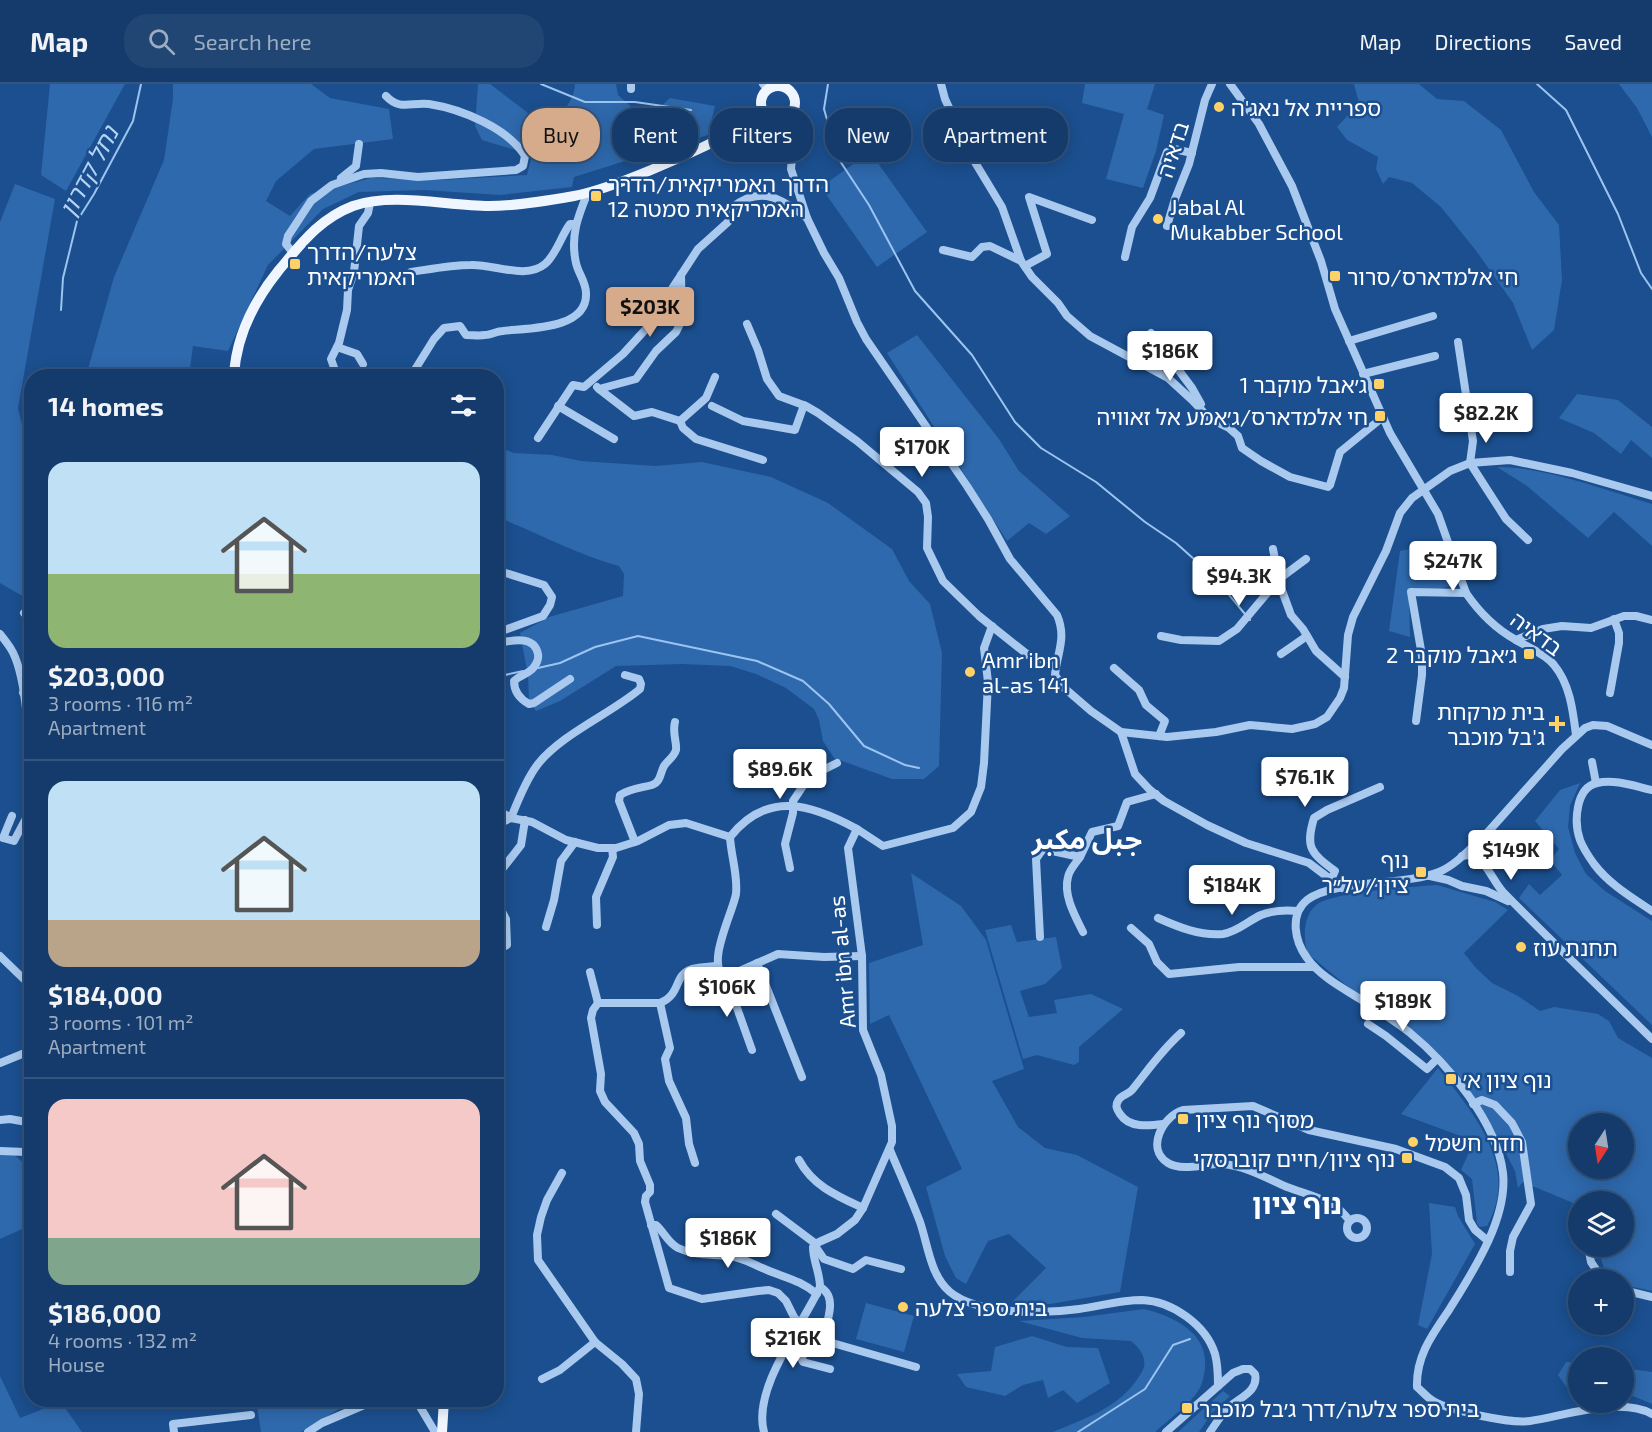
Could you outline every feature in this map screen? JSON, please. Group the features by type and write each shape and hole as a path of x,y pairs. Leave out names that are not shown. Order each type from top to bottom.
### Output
{"main road":[{"path":"762,108 761,103 766,87 782,87 794,88 795,108"},
{"path":"234,369 246,319 264,288 308,234 353,206 387,200 464,205 514,205 588,192 629,179 710,145"},
{"path":"442,1432 444,1407"}],"street":[{"path":"941,84 945,99 973,159 1002,207 1023,263 1032,277 1077,326 1090,336 1168,378 1210,419 1229,428 1238,436 1242,448 1290,477 1328,487 1340,452 1383,417"},
{"name":"בדאיה","path":"1167,226 1212,84"},
{"name":"בדאיה","path":"1230,84 1259,124 1292,186 1317,251 1335,309 1390,433 1445,531 1466,593 1501,632 1548,659 1555,666 1567,688 1576,735"},
{"path":"332,185 364,174 381,173 418,177 516,170 523,166 525,156 520,149 487,123 475,117 429,104 397,104 386,96"},
{"path":"293,253 286,244 288,236 311,201 356,166 359,144"},
{"path":"1125,257 1132,226 1150,198 1167,152 1174,149 1192,153"},
{"path":"792,162 791,169 807,218 839,278 866,339 949,458 988,519 1010,560 1057,615 1063,637 1055,675 1062,686 1091,711 1122,732 1159,736 1215,732 1250,726 1292,729 1305,728 1327,717 1335,707 1344,687 1348,635 1353,617 1386,551 1400,513 1412,498 1450,471 1470,463 1510,460 1572,473 1652,496"},
{"path":"415,369 434,339 444,328 460,326 466,335 486,335 561,323 573,318 585,303 587,295 576,262 574,224 588,192"},
{"path":"538,438 573,385 584,387 623,354 645,330 698,249 728,222 733,207 742,200 762,195 788,204 807,218"},
{"path":"944,250 972,257 982,248 990,246 1023,263 1047,254 1029,197 1092,220"},
{"path":"335,369 331,359 337,347 346,310 348,290 354,272 359,226 368,213 370,203"},
{"path":"411,272 454,265 534,270 549,260 565,231 570,224 574,224"},
{"path":"599,388 636,379 656,351 676,332 682,320 681,275"},
{"path":"1349,341 1433,316"},
{"path":"747,324 772,388 779,396 818,413 857,441 918,492 926,503 927,548 943,581 1028,655 1056,664"},
{"path":"1151,333 1191,388 1210,419"},
{"path":"1458,342 1473,441 1470,463 1506,519 1528,540"},
{"path":"337,347 357,354 363,364"},
{"path":"1363,374 1435,356"},
{"path":"681,421 706,398 715,377"},
{"path":"590,382 634,416 652,412 681,421"},
{"path":"712,406 743,421 795,430 804,405"},
{"path":"558,406 614,439"},
{"path":"681,421 683,428 696,438 763,460"},
{"path":"1272,549 1291,615 1316,651 1345,677"},
{"path":"1161,636 1181,640 1219,641 1237,628 1279,579 1306,559"},
{"path":"504,572 544,585 552,597 543,616 504,630"},
{"path":"1416,721 1422,656 1411,592 1466,593"},
{"path":"1516,640 1544,629 1562,626 1591,628 1614,619 1636,616 1652,620"},
{"path":"1610,693 1619,643 1619,633 1614,619"},
{"path":"752,1050 726,977 721,974 717,966 717,956 736,894 730,837 740,824 777,805 811,810 840,820 883,846 953,828 972,812 981,787 988,682 984,648 992,626"},
{"path":"0,634 12,650 24,684"},
{"path":"1281,654 1307,636"},
{"path":"504,642 527,640 536,648 538,660 536,665 530,672 514,681 514,687 529,704 570,679"},
{"path":"1114,668 1139,690 1146,705 1165,721 1159,736"},
{"path":"504,821 511,818 516,803 538,764 572,735 639,689 641,684 639,679 626,675"},
{"path":"635,842 619,801 620,795 633,788 658,781 664,765 675,753 673,733 675,722"},
{"path":"1652,745 1607,726 1593,726 1576,735 1488,832 1441,871 1426,876 1342,888 1317,895 1306,901 1298,910 1295,928 1300,948 1314,966 1409,1032 1437,1059 1473,1104 1492,1135 1500,1155 1503,1175 1502,1202 1488,1241 1424,1348 1416,1372 1417,1388 1434,1401 1458,1410 1509,1421 1527,1422 1613,1407 1636,1408 1652,1414"},
{"path":"1122,732 1135,774 1156,795 1207,825 1246,843 1309,863 1342,888"},
{"path":"1592,762 1596,783"},
{"path":"790,868 785,844 797,792 820,771 837,763"},
{"path":"1652,790 1613,782 1596,783 1589,786 1584,791 1578,808 1577,829 1580,840 1595,866 1608,879 1652,910"},
{"path":"1331,880 1335,871 1314,854 1309,835 1314,818 1380,787"},
{"path":"1083,932 1066,889 1068,875 1092,832 1118,826 1127,802 1156,795"},
{"path":"504,814 511,818 532,822 574,842 598,848 612,848 635,842 669,825 686,823 730,837"},
{"path":"12,816 3,838 14,841 24,822"},
{"path":"504,867 521,845 525,820"},
{"name":"Amr ibn al-as","path":"816,1245 837,1234 855,1220 863,1208 892,1142 892,1126 881,1075 863,1030 862,956 848,848 857,830"},
{"path":"1488,832 1478,850 1485,868 1500,888 1652,1039"},
{"path":"546,927 554,900 561,861 574,842"},
{"path":"597,925 596,897 614,857 612,848"},
{"path":"1040,937 1036,859 1043,849 1080,857"},
{"path":"1461,856 1471,854 1480,858"},
{"path":"1454,862 1452,871 1457,883"},
{"path":"1473,887 1483,880 1485,868"},
{"path":"1426,876 1473,887 1499,896 1519,908"},
{"path":"1158,918 1181,928 1202,933 1224,934 1261,915 1282,910 1298,910"},
{"path":"504,916 507,945 504,947"},
{"path":"1131,928 1149,944 1157,962 1169,974 1239,967 1314,966"},
{"path":"726,977 778,954 824,957 862,956"},
{"path":"0,956 24,979"},
{"path":"756,963 802,1077"},
{"path":"598,1003 660,1003 668,1000 675,992 678,981 685,973 693,968 717,966"},
{"path":"590,972 598,1003"},
{"path":"598,1003 591,1018 601,1074 600,1091 605,1102 637,1138 640,1161 650,1185 650,1192 645,1202 669,1288 702,1299 769,1290 778,1293 786,1300 806,1335 803,1362 830,1368"},
{"path":"660,1003 670,1048 665,1059 669,1082 686,1118 689,1144 695,1163"},
{"path":"1368,1024 1426,1069 1437,1059"},
{"path":"1162,1124 1129,1123 1119,1113 1116,1107 1117,1101 1121,1096 1130,1092 1162,1050 1180,1033"},
{"path":"0,1063 24,1053"},
{"path":"1473,1104 1482,1100 1495,1105 1512,1123 1522,1142 1531,1204 1513,1237 1510,1272"},
{"path":"1350,1221 1335,1206 1247,1169 1225,1164 1181,1167 1169,1163 1159,1152 1158,1142 1162,1124 1172,1114 1183,1110 1253,1106 1309,1130 1396,1149 1434,1162 1452,1171 1459,1178 1466,1195 1469,1220 1475,1230 1488,1241"},
{"path":"0,1120 24,1121"},
{"path":"0,1150 24,1152"},
{"path":"890,1150 920,1223 936,1275 957,1297 986,1307 1032,1311 1078,1309 1128,1301 1158,1302 1187,1317 1208,1341 1218,1367 1218,1386"},
{"path":"799,1160 804,1170 822,1188 863,1208"},
{"path":"562,1173 547,1200 541,1217 537,1235 538,1260 595,1342 636,1379 639,1394 636,1432"},
{"path":"776,1214 816,1245 824,1259 829,1262 853,1269 866,1260 901,1269"},
{"path":"1354,1218 1363,1221 1366,1239 1354,1238 1348,1233 1347,1226 1350,1221 1354,1218"},
{"path":"651,1225 656,1225 676,1247 694,1254 745,1259 765,1270 819,1290 827,1290 831,1303 822,1340 915,1367"},
{"path":"764,1432 761,1419 767,1389 819,1290 820,1276 814,1260 816,1245"},
{"path":"1634,1293 1652,1297"},
{"path":"542,1379 560,1370 595,1342"},
{"path":"1166,1432 1233,1373 1250,1369 1255,1374 1256,1384 1228,1409 1210,1432"},
{"path":"308,1432 360,1407"},
{"path":"420,1407 435,1432"},
{"path":"174,1432 173,1424 251,1415"}],"shaded area":[{"path":"50,84 125,84 66,191 41,175"},
{"path":"173,84 311,84 330,98 389,109 393,139 314,149 276,181 266,201 290,216 310,194 371,178 441,180 527,175 530,162 600,162 600,108 566,108 572,97 575,84 616,84 618,95 633,108 612,108 612,162 622,162 574,177 572,187 500,195 424,190 359,192 323,209 268,265 228,351 193,346 190,369 88,369 114,277 164,160"},
{"path":"478,84 490,84 522,108 522,152 482,140 475,126"},
{"path":"1085,84 1155,84 1147,109 1164,115 1156,151 1143,188 1106,179 1124,114 1082,103"},
{"path":"1354,84 1419,84 1437,99 1464,101 1501,130 1534,192 1559,225 1562,280 1554,330 1532,350 1513,303 1441,207 1412,183 1389,177 1383,184 1376,169 1378,157 1347,140 1337,127 1359,103"},
{"path":"1619,84 1652,84 1652,137 1637,108"},
{"path":"670,98 715,106 710,108 708,135 698,138 698,108 659,108"},
{"path":"856,162 877,162 927,232 877,267 821,187"},
{"path":"15,184 55,199 18,408 24,433 24,597 0,583 0,222"},
{"path":"917,335 999,439 1019,471 1070,516 1046,534 1029,523 1007,541 887,353"},
{"path":"1577,394 1618,400 1652,427 1652,458 1631,440 1621,454 1594,433 1559,418"},
{"path":"504,449 514,453 552,455 581,461 655,466 702,462 771,477 828,503 892,549 909,581 930,604 942,653 939,766 924,779 892,779 834,758 823,741 819,720 814,709 786,688 756,674 730,666 682,664 616,666 560,701 536,711 529,701 528,675 520,633 549,617 623,596 624,574 619,566 504,520"},
{"path":"1497,467 1555,475 1652,504 1652,546 1614,512 1588,538 1527,486"},
{"path":"1441,542 1456,585 1409,596 1410,637 1389,631 1400,551"},
{"path":"1580,783 1570,806 1568,827 1575,853 1586,874 1605,891 1652,921 1652,1025 1519,898 1529,884 1540,895 1562,875 1550,860 1559,849 1535,821 1560,790"},
{"path":"911,873 961,906 986,940 1024,1069 992,1081 1018,1127 1045,1148 1077,1155 1138,1187 1120,1292 1050,1304 1012,1302 1046,1268 1009,1234 988,1241 966,1284 956,1278 945,1256 926,1187 962,1169 889,1015 870,1024 869,963 923,945"},
{"path":"1437,885 1495,902 1508,910 1464,953 1476,968 1492,983 1518,996 1540,1011 1554,1007 1598,1014 1609,1021 1618,1038 1652,1058 1652,1291 1634,1287 1634,1269 1605,1269 1601,1257 1634,1257 1634,1191 1568,1191 1568,1201 1523,1182 1518,1188 1515,1171 1485,1113 1453,1072 1308,954 1305,942 1306,922 1315,906 1324,901 1354,893"},
{"path":"1011,925 1017,942 1056,937 1062,968 1045,984 1020,991 1029,1017 1057,1013 1054,1000 1091,994 1123,1009 1079,1047 1079,1062 1074,1065 1037,1055 1023,1059 985,930"},
{"path":"1438,1068 1478,1122 1496,1162 1499,1183 1496,1204 1487,1226 1479,1227 1477,1223 1472,1179 1461,1170 1474,1141 1401,1114"},
{"path":"5,1147 24,1163 24,1228 0,1239 0,1150"},
{"path":"1429,1203 1455,1207 1475,1244 1427,1329 1418,1325 1432,1254"},
{"path":"866,1303 914,1316 904,1352 856,1339"},
{"path":"1144,1309 1166,1316 1187,1328 1201,1345 1205,1356 1205,1368 1200,1388 1196,1394 1155,1432 1053,1432 1087,1418 1119,1399 1141,1374 1144,1366 1143,1357 1131,1341 1082,1338 1019,1321 1084,1317"},
{"path":"1032,1336 1067,1347 1098,1348 1110,1383 1077,1403 1063,1390 1048,1398 1043,1380 1023,1385 1005,1396 966,1387 957,1374 991,1371 995,1347"},
{"path":"1568,1362 1568,1389 1558,1375"},
{"path":"1634,1370 1652,1372 1652,1404 1634,1396"},
{"path":"0,1376 20,1418 48,1407 64,1407 82,1432 0,1432"},
{"path":"1223,1391 1230,1396 1212,1413 1199,1432 1178,1432"},
{"path":"257,1407 342,1407 301,1432 261,1432"}],"waterway":[{"name":"נחל קדרון","path":"61,310 63,278 77,221 133,121 141,84"},
{"path":"541,84 585,102 635,102 677,108"},
{"path":"828,84 824,109 838,158 869,205 915,291 972,355 1015,422 1041,448 1096,482 1145,522 1176,543 1214,577 1250,620"},
{"path":"1537,84 1566,110 1618,214 1641,273 1652,289"},
{"path":"538,668 560,663 595,647 638,636 757,661 803,681 829,704 864,746 905,765 919,768"},
{"path":"504,675 523,671"},
{"path":"1078,1432 1145,1389 1173,1345 1190,1339"}],"place":[{"name":"ספריית אל נאג'ה","path":"1219,107"},
{"name":"הדרך האמריקאית/הדרך האמריקאית סמטה 12","path":"596,196"},
{"name":"Jabal Al Mukabber School","path":"1158,219"},
{"name":"צלעה/הדרך האמריקאית","path":"295,264"},
{"name":"חי אלמדארס/סרור","path":"1335,276"},
{"name":"ג׳אבל מוקבר 1","path":"1379,384"},
{"name":"חי אלמדארס/ג׳אמע אל זאוויה","path":"1380,416"},
{"name":"ג׳אבל מוקבר 2","path":"1529,654"},
{"name":"Amr ibn al-as 141","path":"970,672"},
{"name":"בית מרקחת ג'בל מוכבר","path":"1557,724"},
{"name":"נוף ציון/על״ר","path":"1421,872"},
{"name":"תחנת עוז","path":"1521,947"},
{"name":"נוף ציון א׳","path":"1451,1079"},
{"name":"מסוף נוף ציון","path":"1183,1119"},
{"name":"חדר חשמל","path":"1413,1142"},
{"name":"נוף ציון/חיים קוברסקי","path":"1407,1158"},
{"name":"בית ספר צלעה","path":"903,1307"},
{"name":"בית ספר צלעה/דרך ג׳בל מוכבר","path":"1187,1408"}],"district":[{"name":"جبل مكبر","path":"1087,838"},
{"name":"נוף ציון","path":"1297,1203"}]}
